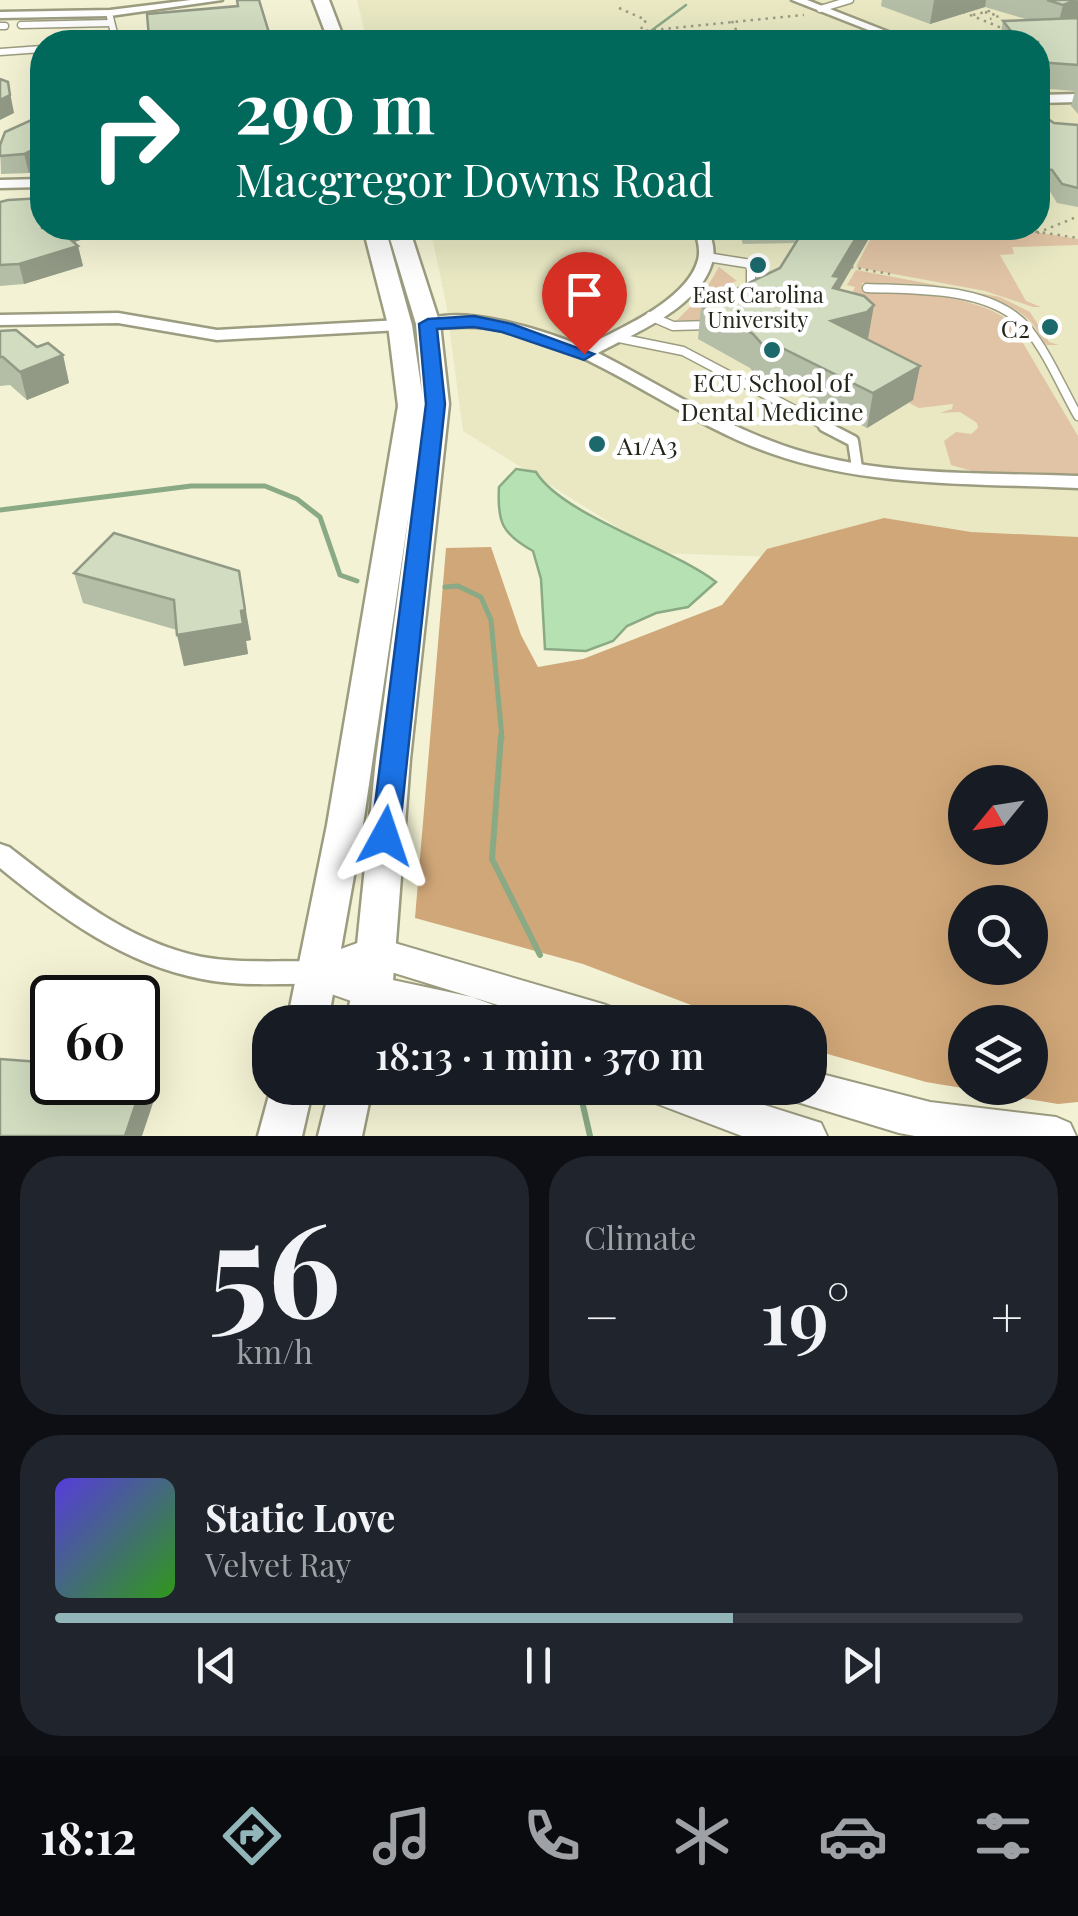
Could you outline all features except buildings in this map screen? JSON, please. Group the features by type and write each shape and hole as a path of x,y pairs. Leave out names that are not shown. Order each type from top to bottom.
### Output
{"main road":[{"path":"305,0 314,30"},
{"path":"321,0 332,30"},
{"path":"311,1005 370,676 411,406 414,325 379,240"},
{"path":"369,1005 392,759 436,404 414,325 400,240"},
{"path":"318,973 374,952 550,1005"},
{"path":"318,973 365,1005"},
{"path":"827,1094 886,1114 1015,1134 1056,1136"},
{"path":"280,1136 288,1105"},
{"path":"340,1136 347,1105"},
{"path":"710,1105 808,1136"}],"street":[{"path":"2,22 110,18 217,0"},
{"path":"797,0 873,30"},
{"path":"1050,99 1078,98"},
{"path":"0,184 30,183"},
{"path":"584,354 676,301 707,258 703,240"},
{"path":"0,320 118,318 217,335 490,324 584,354 717,425 774,449 826,464 1078,482"},
{"path":"0,854 68,907 134,946 202,968 318,973"}],"lane":[{"path":"818,11 850,0"},
{"path":"21,25 110,18 113,30"},
{"path":"0,52 30,50"},
{"path":"707,258 750,264 753,284 748,309"},
{"path":"867,288 967,297 1016,317 1027,328 1078,416"},
{"path":"650,316 673,326 703,328 718,322"},
{"path":"613,337 683,351 824,424 853,441 857,468"}],"path":[{"path":"619,8 646,20 641,29"},
{"path":"959,10 1002,25 1004,30"},
{"path":"974,16 993,10"},
{"path":"672,30 818,11"},
{"path":"986,12 999,16 987,20"},
{"path":"732,21 736,30"},
{"path":"638,30 647,30"},
{"path":"1050,228 1074,218"},
{"path":"1050,235 1078,238"},
{"path":"844,274 852,264"}],"shaded area":[{"name":"East Carolina University","path":"357,0 1078,0 1078,567 659,553 463,431 446,303 433,240 1050,240 1050,30 364,30"},
{"path":"1050,234 1078,239 1078,245 1012,247 1014,254 1000,255 1026,301 1041,307 985,291 856,267 870,240 1050,240"},
{"path":"719,267 737,281 733,282 734,296 701,312 701,320 677,320 703,294"},
{"path":"856,270 1000,297 1030,312 1049,342 1059,345 1046,345 1028,319 993,298 949,288 862,283 862,291 958,300 1010,321 1078,436 1078,477 979,473 951,465 944,441 956,432 971,434 978,428 977,423 960,412 939,413 952,409 953,404 919,408 909,403 913,400 838,324 855,287 847,285"},
{"path":"516,469 536,472 569,503 716,582 688,607 656,613 627,626 613,641 586,651 545,649 541,579 533,551 508,533 499,509 499,487"},
{"path":"884,518 971,532 1078,537 1078,1102 1048,1102 1048,1005 948,1005 948,1086 827,1054 827,1005 691,1005 583,964 415,918 446,548 491,547 521,635 538,667 583,659 722,605 767,549"}],"waterway":[{"path":"652,30 686,5"},
{"path":"0,510 191,486 265,486 297,499 320,517 340,575 357,581"},
{"path":"445,587 458,586 481,597 491,620 502,738"},
{"path":"501,736 492,859 540,955"},
{"path":"583,1105 590,1136"}],"place":[{"name":"East Carolina University","path":"758,265"},
{"name":"C2","path":"1050,327"},
{"name":"ECU School of Dental Medicine","path":"772,350"},
{"name":"A1/A3","path":"597,444"}],"route":[{"path":"385,836 436,404 428,324 474,322 506,328 584,354"}]}
